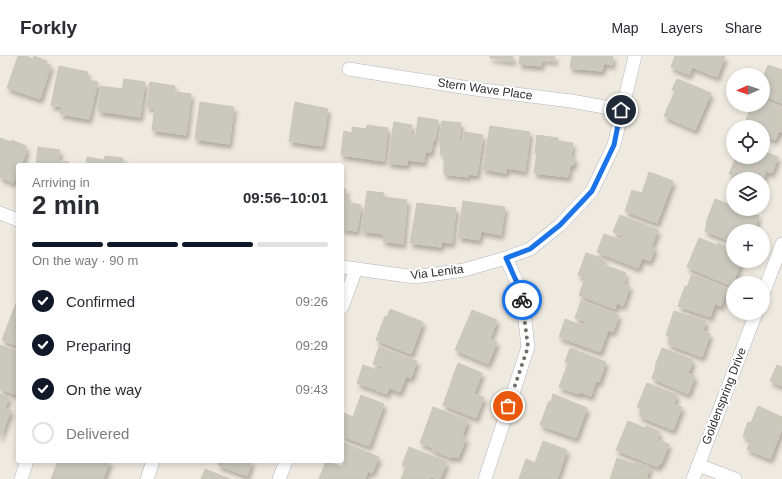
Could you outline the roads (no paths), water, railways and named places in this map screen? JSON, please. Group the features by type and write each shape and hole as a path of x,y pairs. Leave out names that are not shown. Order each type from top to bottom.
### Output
{"street":[{"name":"Via Lenita","path":"344,267 415,277 464,270 506,258 530,249 560,225 592,191 614,145 634,56"},
{"name":"Stern Wave Place","path":"349,69 475,89 571,101 621,110"},
{"path":"0,213 16,219"},
{"path":"770,276 782,244"},
{"path":"484,479 528,347 522,294 506,258"},
{"path":"344,302 356,269"},
{"name":"Goldenspring Drive","path":"693,479 753,320"},
{"path":"21,479 26,463"},
{"path":"147,479 152,463"},
{"path":"279,479 285,463"},
{"path":"698,465 735,479"}]}
